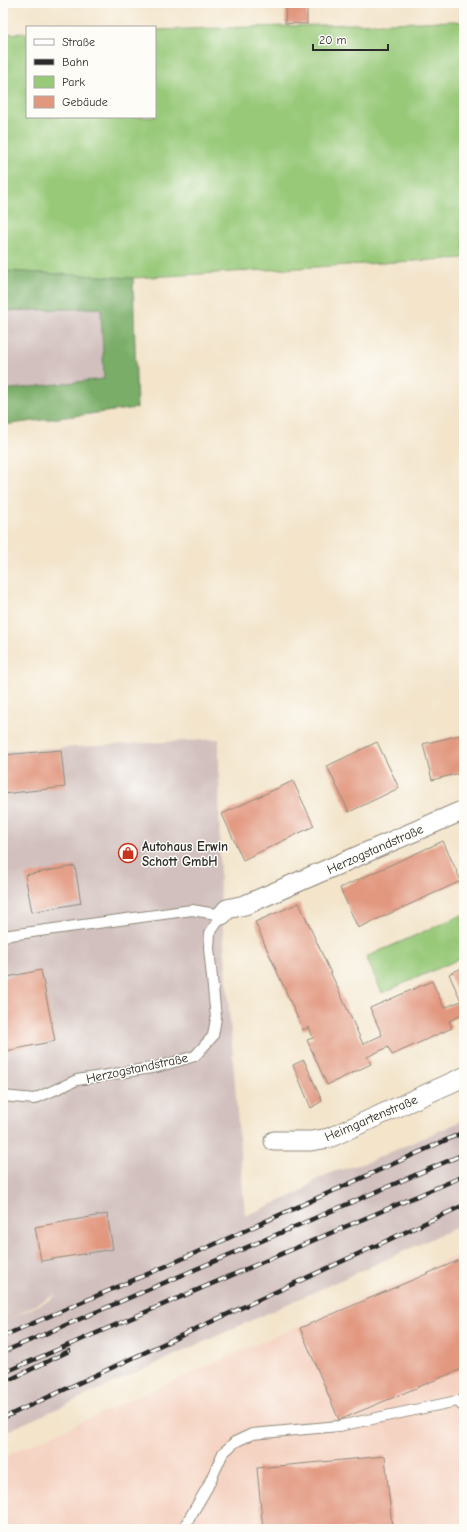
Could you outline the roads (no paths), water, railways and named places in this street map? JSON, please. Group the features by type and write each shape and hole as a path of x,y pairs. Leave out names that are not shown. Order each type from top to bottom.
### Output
{"street":[{"name":"Herzogstandstraße","path":"222,915 227,909 245,905 464,810"},
{"name":"Heimgartenstraße","path":"274,1141 311,1141 329,1138 464,1078"}],"lane":[{"path":"3,936 192,910 222,915"},
{"name":"Herzogstandstraße","path":"3,1096 34,1099 77,1080 157,1067 195,1056 213,1036 216,1018 209,948 210,933 222,915"},
{"path":"183,1529 207,1488 223,1452 235,1442 252,1434 339,1426 457,1401 464,1407"}],"railway":[{"path":"3,1336 164,1267 464,1132"},
{"path":"3,1352 464,1154"},
{"path":"3,1373 464,1176"},
{"path":"3,1418 464,1205"},
{"path":"3,1383 69,1351"}],"place":[{"name":"Autohaus Erwin Schott GmbH","path":"128,853"}]}
